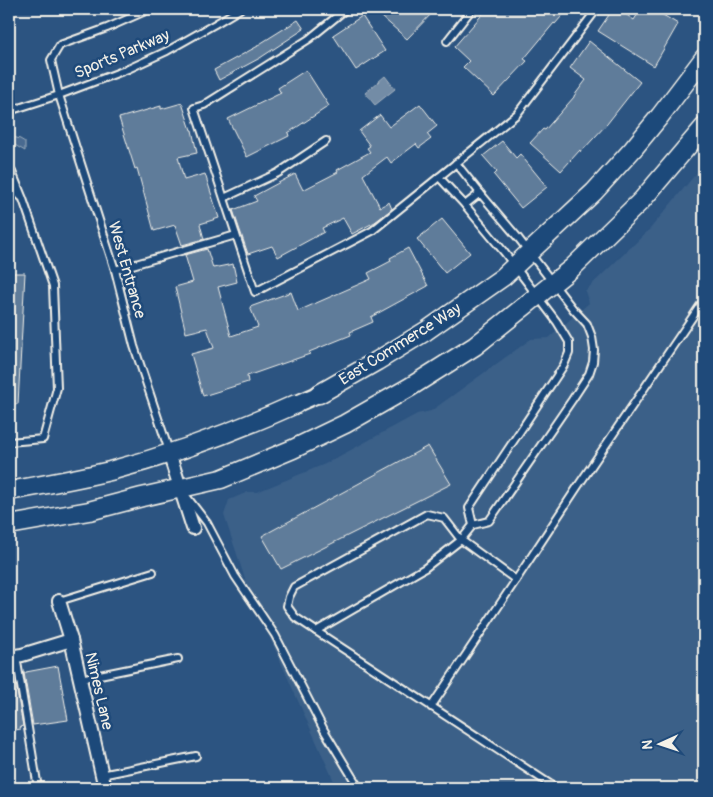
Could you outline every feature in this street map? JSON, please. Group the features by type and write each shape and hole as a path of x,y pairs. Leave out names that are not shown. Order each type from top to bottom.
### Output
{"main road":[{"name":"East Commerce Way","path":"319,394 377,362 426,331 503,277 594,192 633,149 704,58"},
{"path":"9,525 89,511 221,479 293,449 345,424 410,387 475,346 572,268 642,200 704,127"},
{"name":"East Commerce Way","path":"9,491 109,471 169,453 210,440 296,404"}],"street":[{"name":"East Commerce Way","path":"296,404 319,394"},
{"path":"169,453 193,528"},
{"name":"Nimes Lane","path":"58,601 71,640 105,788"},
{"path":"13,656 71,640"}],"lane":[{"name":"West Entrance","path":"150,9 107,28 60,45 51,60 59,95 115,270 134,346 169,453"},
{"name":"Sports Parkway","path":"9,111 59,95 128,69 167,51 240,9"},
{"path":"346,9 309,39 204,105 194,108 255,292 372,231 518,114 597,9"},
{"path":"447,41 472,9"},
{"path":"224,198 278,173 326,141"},
{"path":"316,631 425,568 462,540 473,524 489,522 589,374 593,362 592,337 587,324 456,163"},
{"path":"9,170 12,172 23,200 53,286 57,388 43,439 9,442"},
{"path":"439,177 465,205 515,266 557,322 569,342 569,353 564,365 469,508 473,524"},
{"path":"9,185 23,200"},
{"path":"465,205 480,193"},
{"path":"115,270 236,235"},
{"path":"431,707 704,300"},
{"path":"180,488 207,523 235,576 275,635 324,730 359,788"},
{"path":"516,580 462,540 444,518 427,514 294,587 287,606 295,618 556,788"},
{"path":"58,601 153,572"},
{"path":"13,656 38,788"},
{"path":"80,678 178,659"},
{"path":"102,775 196,756"}],"shaded area":[{"path":"385,76 395,89 375,105 365,93"},
{"path":"12,133 13,137 25,142 25,151 13,144 9,145 9,134"},
{"path":"704,164 704,788 337,788 249,591 224,515 229,500 248,492 257,492 325,464 417,414 431,411 531,339 549,338 589,303 585,291 649,230"}],"building":[{"path":"390,9 436,9 407,39 382,17"},
{"path":"487,9 568,9 524,59 527,61 494,96 463,67 469,61 454,47"},
{"path":"613,9 618,9 634,20 641,9 653,9 678,24 654,66 598,31"},
{"path":"362,16 385,51 356,70 333,35"},
{"path":"298,20 304,29 260,58 219,80 214,70 258,46"},
{"path":"589,41 640,82 607,124 561,171 530,143 543,129 545,130 574,97 586,80 570,68"},
{"path":"306,70 329,106 288,133 289,136 247,157 228,119 281,93 278,88"},
{"path":"182,103 192,130 197,153 178,157 184,180 205,174 219,218 200,224 204,239 182,245 175,225 154,231 137,168 135,169 119,118 161,106 161,109"},
{"path":"420,104 437,126 427,134 431,139 419,148 416,144 391,163 387,157 363,175 380,207 389,202 392,209 375,222 352,234 343,218 322,228 324,232 278,257 272,246 248,254 233,210 257,201 254,196 295,174 303,190 338,172 337,170 370,152 367,148 370,146 359,131 380,115 389,127"},
{"path":"502,141 516,158 520,154 547,187 521,208 494,175 497,172 483,156"},
{"path":"442,219 470,253 445,273 417,239"},
{"path":"408,248 428,286 371,317 373,322 350,332 351,335 309,352 310,354 247,376 248,382 203,396 191,354 214,348 207,328 186,333 175,287 193,282 185,255 207,249 213,268 233,264 237,282 218,287 231,336 258,327 250,307 291,292 298,311 371,279 368,273 391,261 390,258"},
{"path":"9,273 25,273 18,404 9,404"},
{"path":"428,446 451,484 281,569 262,536"},
{"path":"58,666 68,720 33,725 24,673"},
{"path":"14,675 23,726 20,727 21,729 9,731 9,676"}]}
